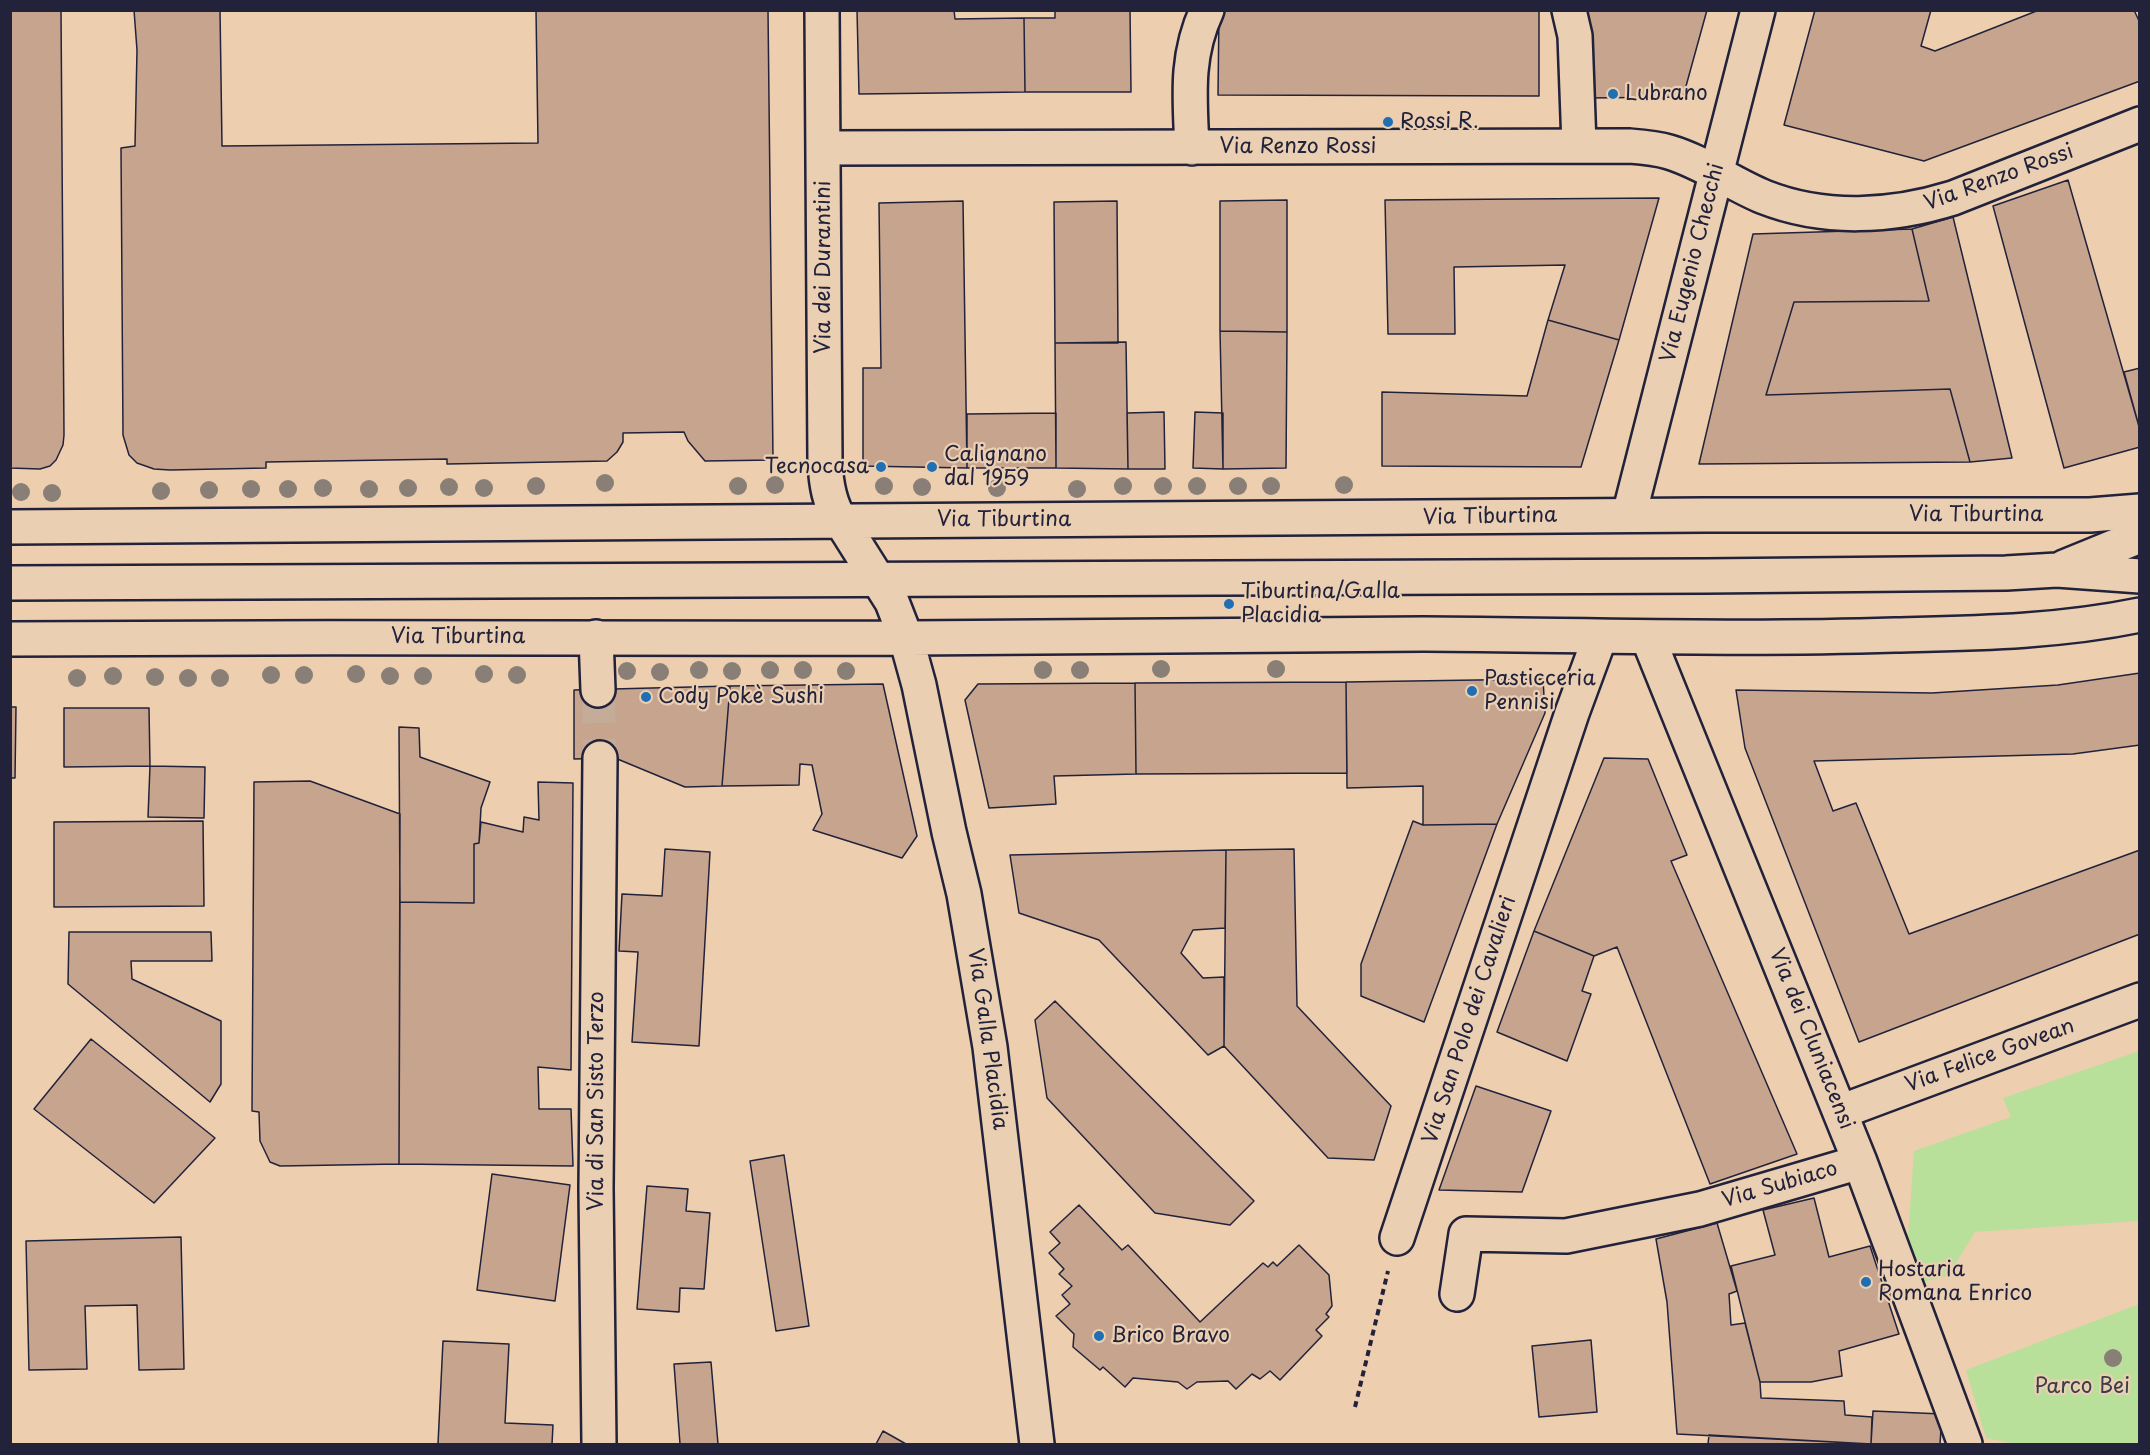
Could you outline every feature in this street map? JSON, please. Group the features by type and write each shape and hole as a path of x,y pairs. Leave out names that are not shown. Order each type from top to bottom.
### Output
{"street":[{"name":"Via dei Durantini","path":"822,10 825,462 828,490 841,521"},
{"path":"1192,148 1190,62 1194,41 1206,10"},
{"path":"1569,10 1575,36 1579,145"},
{"name":"Via Eugenio Checchi","path":"1629,515 1758,10"},
{"name":"Via Renzo Rossi","path":"824,148 1611,145 1669,152 1715,172 1763,197 1802,208 1855,214 1906,210 1953,198 2139,124"},
{"name":"Via Tiburtina","path":"10,527 1629,515 2090,515 2139,511"},
{"path":"841,521 879,580 902,623 906,638"},
{"path":"2057,570 2139,536"},
{"path":"10,583 1994,574 2057,570 2139,576"},
{"name":"Via Tiburtina","path":"10,639 906,638 1412,634 1648,638 1851,637 2029,631 2105,622 2139,615"},
{"path":"596,637 598,690"},
{"name":"Via San Polo dei Cavalieri","path":"1396,1238 1572,713 1600,637"},
{"name":"Via Galla Placidia","path":"906,638 919,685 964,894 990,1047 1037,1444"},
{"name":"Via dei Cluniacensi","path":"1648,638 1860,1162 1965,1444"},
{"name":"Via di San Sisto Terzo","path":"599,1444 596,1188 600,758"},
{"name":"Via Felice Govean","path":"1840,1112 2139,1000"},
{"name":"Via Subiaco","path":"1457,1294 1466,1234 1566,1236 1700,1209 1860,1162"}],"path":[{"path":"1355,1407 1396,1238"}],"green space":[{"path":"2139,1051 2139,1221 1975,1232 1948,1276 1919,1283 1907,1251 1914,1151 2011,1117 2003,1098"},
{"name":"Parco Bei","path":"2139,1304 2139,1444 2015,1444 1986,1438 1966,1370"}],"building":[{"path":"10,10 61,10 64,435 63,445 56,460 50,466 40,469 10,468"},
{"path":"134,10 220,10 222,146 538,143 536,10 768,10 773,460 705,461 688,441 684,432 623,433 623,442 617,452 607,461 447,464 447,459 266,462 266,468 170,470 154,469 137,463 129,455 123,435 121,148 135,146 137,50"},
{"path":"857,10 954,10 955,19 1024,18 1025,92 859,94"},
{"path":"1055,10 1130,10 1131,92 1025,92 1024,18 1055,18"},
{"path":"1219,10 1539,10 1539,96 1218,95"},
{"path":"1585,10 1707,10 1683,97 1587,98"},
{"path":"1815,10 1931,10 1921,46 1935,51 2039,10 2134,10 2140,23 2140,81 1924,161 1784,125"},
{"path":"2068,180 2140,430 2140,447 2064,468 1993,206"},
{"path":"1659,198 1619,340 1548,320 1565,265 1454,267 1455,334 1388,334 1385,200"},
{"path":"1287,200 1287,332 1220,331 1220,201"},
{"path":"963,201 967,468 863,466 863,368 881,368 879,203"},
{"path":"1117,201 1118,343 1055,343 1054,202"},
{"path":"1953,217 2012,458 1970,462 1950,389 1766,395 1794,302 1929,301 1912,229"},
{"path":"1912,229 1929,301 1794,302 1766,395 1950,389 1970,462 1699,464 1753,234"},
{"path":"1548,320 1619,340 1581,467 1382,466 1382,392 1527,396"},
{"path":"1220,331 1287,332 1286,468 1223,469"},
{"path":"1126,342 1128,469 1056,468 1055,343"},
{"path":"2140,368 2140,430 2124,372"},
{"path":"1164,412 1165,469 1128,469 1127,413"},
{"path":"1195,412 1223,413 1223,469 1193,468"},
{"path":"1056,413 1056,468 967,468 967,414"},
{"path":"2140,673 2140,745 2073,754 1814,761 1833,811 1856,803 1909,934 2140,850 2140,934 1859,1042 1745,748 1736,690 1932,693 2058,685"},
{"path":"1543,679 1545,713 1497,824 1423,825 1423,786 1347,788 1346,682"},
{"path":"1346,682 1347,773 1136,774 1135,683"},
{"path":"1135,683 1136,774 1054,776 1056,804 989,808 965,700 978,684"},
{"path":"883,684 917,836 902,858 813,830 822,814 812,765 800,764 799,785 722,786 730,686"},
{"path":"730,686 722,786 685,787 615,758 574,759 574,690"},
{"path":"10,707 16,707 15,778 10,778"},
{"path":"64,708 149,708 150,766 64,767"},
{"path":"399,727 419,728 420,757 490,782 481,808 479,843 474,844 474,903 400,902"},
{"path":"1604,758 1648,759 1687,855 1671,861 1797,1154 1710,1184 1617,947 1594,956 1534,931"},
{"path":"150,766 205,767 204,818 148,817"},
{"path":"310,781 400,814 399,1164 280,1166 270,1162 260,1141 259,1112 252,1111 254,782"},
{"path":"538,782 573,783 571,1070 538,1067 539,1109 571,1109 573,1166 399,1164 400,902 474,903 474,844 479,843 481,822 523,832 524,817 539,820"},
{"path":"203,821 204,906 54,907 54,822"},
{"path":"1413,821 1423,825 1497,824 1424,1022 1361,996 1361,964"},
{"path":"665,849 710,852 699,1046 632,1042 638,952 619,951 622,894 662,896"},
{"path":"1294,849 1297,1006 1391,1106 1374,1160 1328,1158 1224,1046 1226,850"},
{"path":"1226,850 1225,928 1193,930 1181,953 1203,978 1224,977 1224,1046 1208,1055 1099,940 1019,913 1010,855"},
{"path":"1534,931 1594,956 1582,991 1591,994 1567,1061 1497,1032"},
{"path":"69,932 211,932 212,961 131,961 132,979 221,1021 221,1084 210,1102 68,984"},
{"path":"1055,1001 1254,1201 1230,1225 1155,1213 1047,1098 1035,1020"},
{"path":"91,1039 215,1138 154,1203 34,1109"},
{"path":"1476,1086 1551,1111 1522,1192 1439,1190"},
{"path":"784,1155 809,1326 776,1331 750,1161"},
{"path":"492,1174 570,1185 555,1301 477,1290"},
{"path":"647,1186 688,1189 686,1211 710,1213 704,1289 680,1288 679,1312 637,1309"},
{"path":"1814,1198 1829,1257 1870,1246 1899,1334 1839,1351 1842,1376 1811,1382 1760,1382 1731,1266 1775,1255 1763,1210"},
{"path":"1079,1205 1122,1250 1128,1245 1200,1322 1263,1263 1268,1267 1273,1262 1277,1266 1299,1245 1329,1275 1332,1306 1326,1314 1329,1317 1316,1330 1322,1336 1280,1380 1270,1371 1260,1379 1252,1374 1236,1389 1228,1381 1197,1382 1187,1389 1178,1382 1133,1378 1125,1387 1103,1367 1100,1370 1073,1347 1074,1334 1056,1316 1070,1304 1062,1295 1072,1286 1059,1274 1064,1269 1049,1253 1060,1243 1050,1232"},
{"path":"1717,1223 1737,1291 1729,1294 1731,1325 1745,1323 1760,1382 1761,1398 1844,1401 1845,1415 1872,1417 1871,1444 1677,1434 1667,1302 1656,1239"},
{"path":"181,1237 184,1369 139,1370 137,1305 85,1306 87,1369 29,1370 26,1241"},
{"path":"1591,1340 1597,1412 1539,1417 1532,1346"},
{"path":"443,1341 509,1344 505,1423 553,1425 552,1444 438,1444"},
{"path":"711,1362 718,1444 680,1444 674,1364"},
{"path":"1873,1411 1942,1414 1940,1444 1871,1444"},
{"path":"883,1431 906,1444 876,1444"},
{"path":"1709,1435 1871,1444 1708,1444"}],"tunnel":[{"path":"598,690 600,758"}],"place":[{"name":"Lubrano","path":"1613,94"},
{"name":"Rossi R.","path":"1388,122"},
{"name":"Tecnocasa","path":"881,467"},
{"name":"Calignano dal 1959","path":"932,467"},
{"name":"Tiburtina/Galla Placidia","path":"1229,604"},
{"name":"Pasticceria Pennisi","path":"1472,691"},
{"name":"Cody Pokè Sushi","path":"646,697"},
{"name":"Hostaria Romana Enrico","path":"1866,1282"},
{"name":"Brico Bravo","path":"1099,1336"}]}
